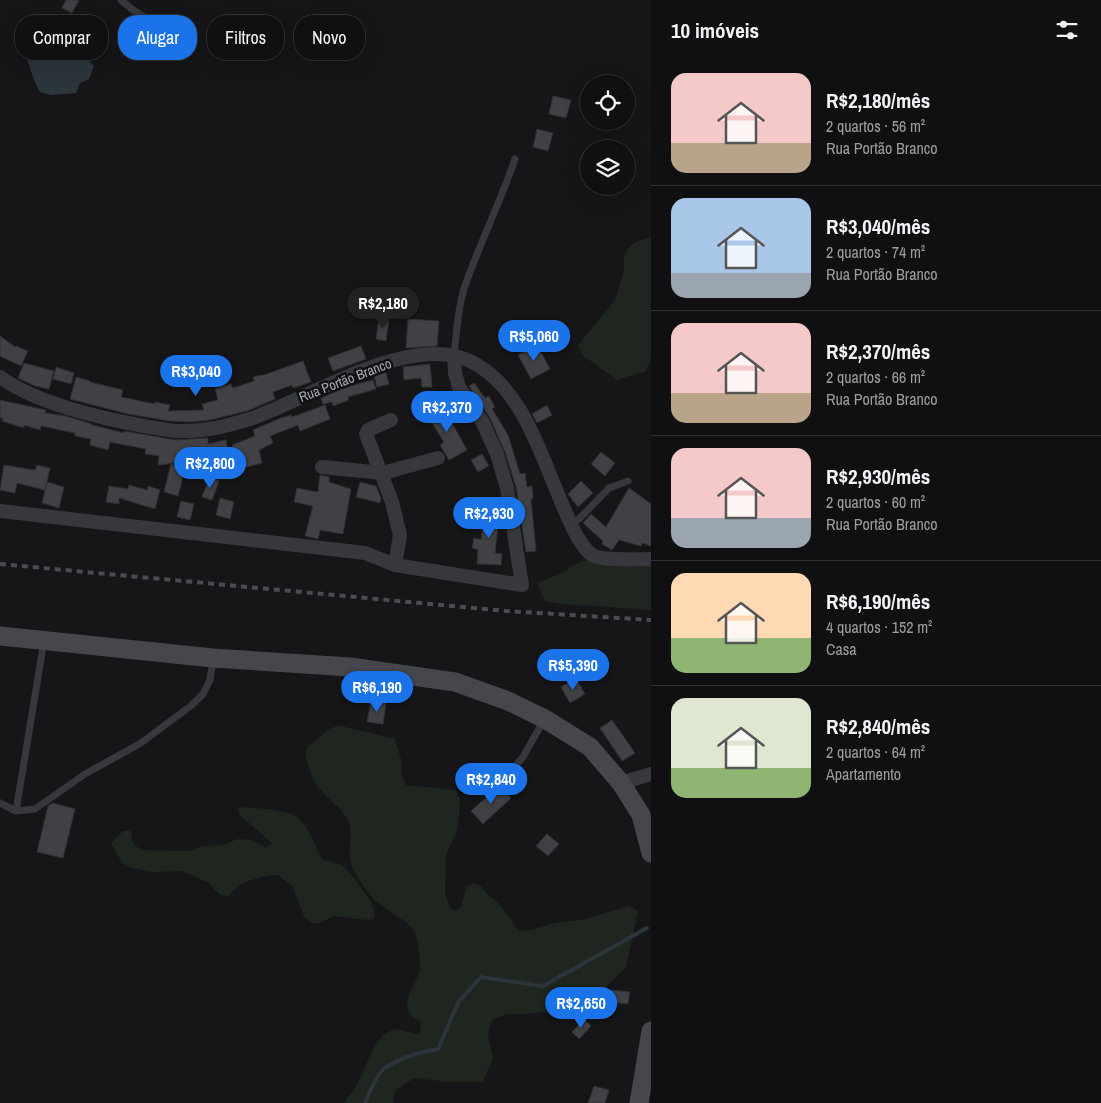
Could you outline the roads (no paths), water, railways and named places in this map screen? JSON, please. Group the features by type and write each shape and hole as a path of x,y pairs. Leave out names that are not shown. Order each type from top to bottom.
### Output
{"main road":[{"path":"0,636 213,658 350,667 455,682 508,700 545,719 590,746 621,783 641,815 651,853"},
{"path":"639,1103 651,1031"}],"street":[{"name":"Rua Portão Branco","path":"0,377 11,385 42,399 87,413 132,424 179,431 214,428 250,419 374,366 418,355 454,355 470,361 496,378 515,403 532,433 571,524 579,539 592,555 606,558 651,559"},
{"path":"0,511 365,553 394,565 522,585 507,488 497,454 483,423 460,387 455,373 454,355"},
{"path":"391,420 368,430 366,434 383,474 400,534 394,565"},
{"path":"322,467 383,474 438,458"},
{"path":"621,783 651,774"}],"lane":[{"path":"121,0 141,15"},
{"path":"454,355 460,307 467,281 515,159"},
{"path":"571,524 580,518 609,488 628,481"},
{"path":"16,810 44,641"},
{"path":"0,803 16,810 35,809 85,774 141,743 192,705 203,694 210,680 213,658"},
{"path":"499,785 523,757 545,719"}],"waterway":[{"path":"365,1103 376,1079 385,1068 411,1056 438,1049 459,1001 481,977 543,986 647,928"}],"railway":[{"path":"0,564 506,611 651,620"}]}
